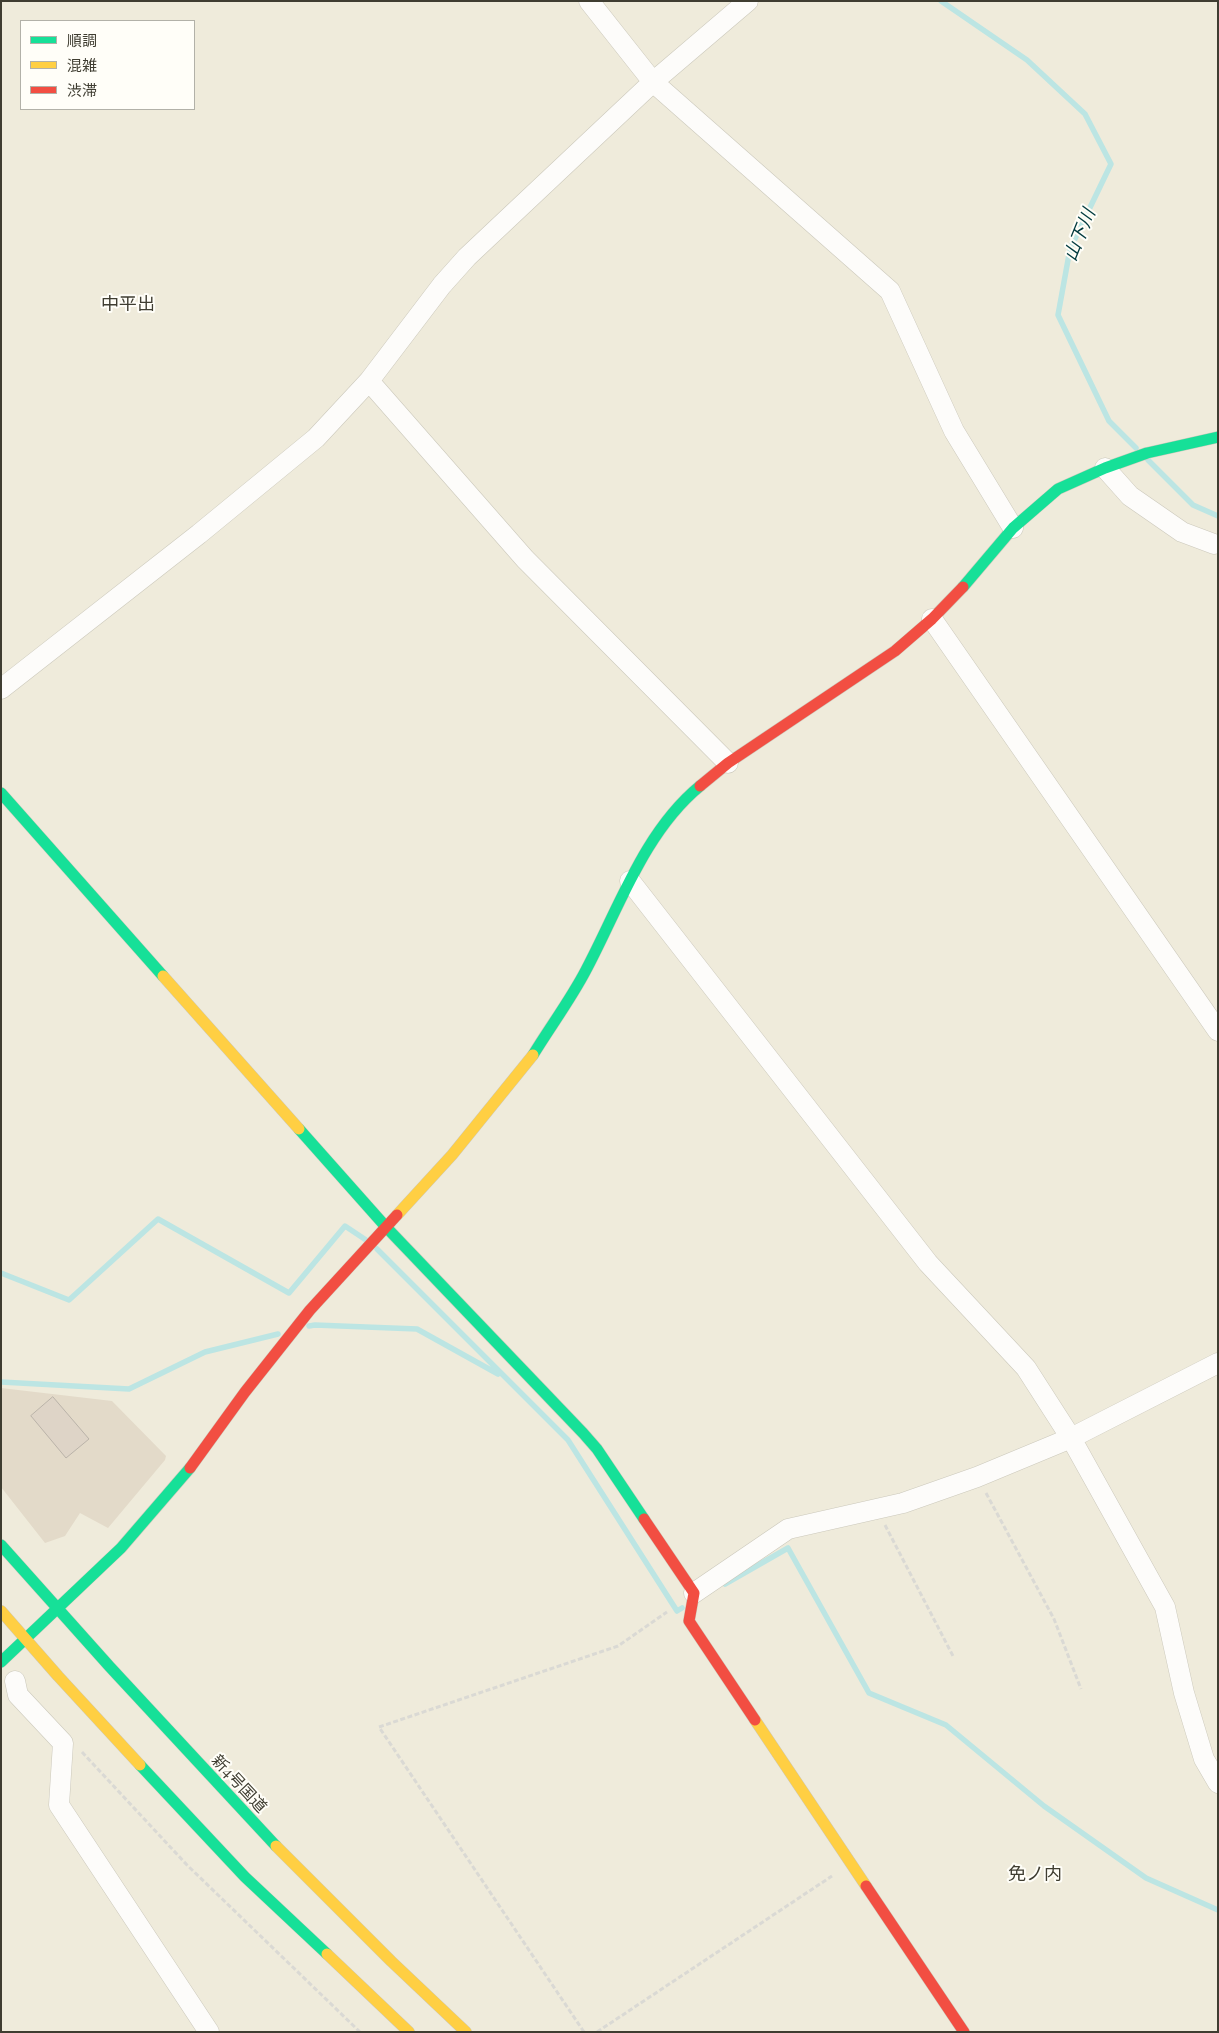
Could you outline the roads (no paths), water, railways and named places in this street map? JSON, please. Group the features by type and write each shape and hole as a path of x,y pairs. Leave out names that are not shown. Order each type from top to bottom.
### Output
{"main road":[{"path":"1,1662 121,1548 184,1478 244,1392 310,1310 452,1155 531,1057 585,972 630,881 658,834 688,796 728,763 895,651 932,619 964,586 1013,528 1058,490 1105,468 1147,453 1218,437"},
{"path":"1,793 386,1227 592,1444 694,1593 689,1621 964,2032"},
{"name":"新4号国道","path":"1,1545 56,1609 275,1847 416,1986 466,2032"},
{"path":"1,1610 245,1877 409,2032"}],"street":[{"path":"589,1 653,82 890,291 954,431 1013,528"},
{"path":"1,689 199,534 316,438 369,382 442,285 467,257 653,82 748,1"},
{"path":"369,382 525,560 728,763"},
{"path":"1105,468 1130,496 1182,532 1214,544"},
{"path":"932,619 1218,1031"},
{"path":"630,881 928,1263 1026,1368 1071,1438 1165,1607 1184,1693 1204,1759 1218,1783"},
{"path":"694,1593 788,1529 903,1502 977,1477 1071,1438 1218,1363"},
{"path":"15,1681 18,1695 63,1743 59,1805 209,2032"}],"waterway":[{"name":"山下川","path":"941,1 1027,60 1085,114 1111,164 1070,249 1058,315 1109,421 1136,448"},
{"name":"山下川","path":"1148,460 1193,505 1218,516"},
{"path":"1,1273 69,1300 158,1219 289,1293 345,1226 366,1240"},
{"path":"377,1249 568,1440 677,1611 682,1608"},
{"path":"309,1326 417,1329 498,1374"},
{"path":"1,1382 129,1389 205,1352 278,1334"},
{"path":"725,1584 788,1548 869,1693 946,1725 1044,1806 1146,1878 1218,1910"}],"district":[{"name":"中平出","path":"128,304"},
{"name":"免ノ内","path":"1035,1874"}]}
